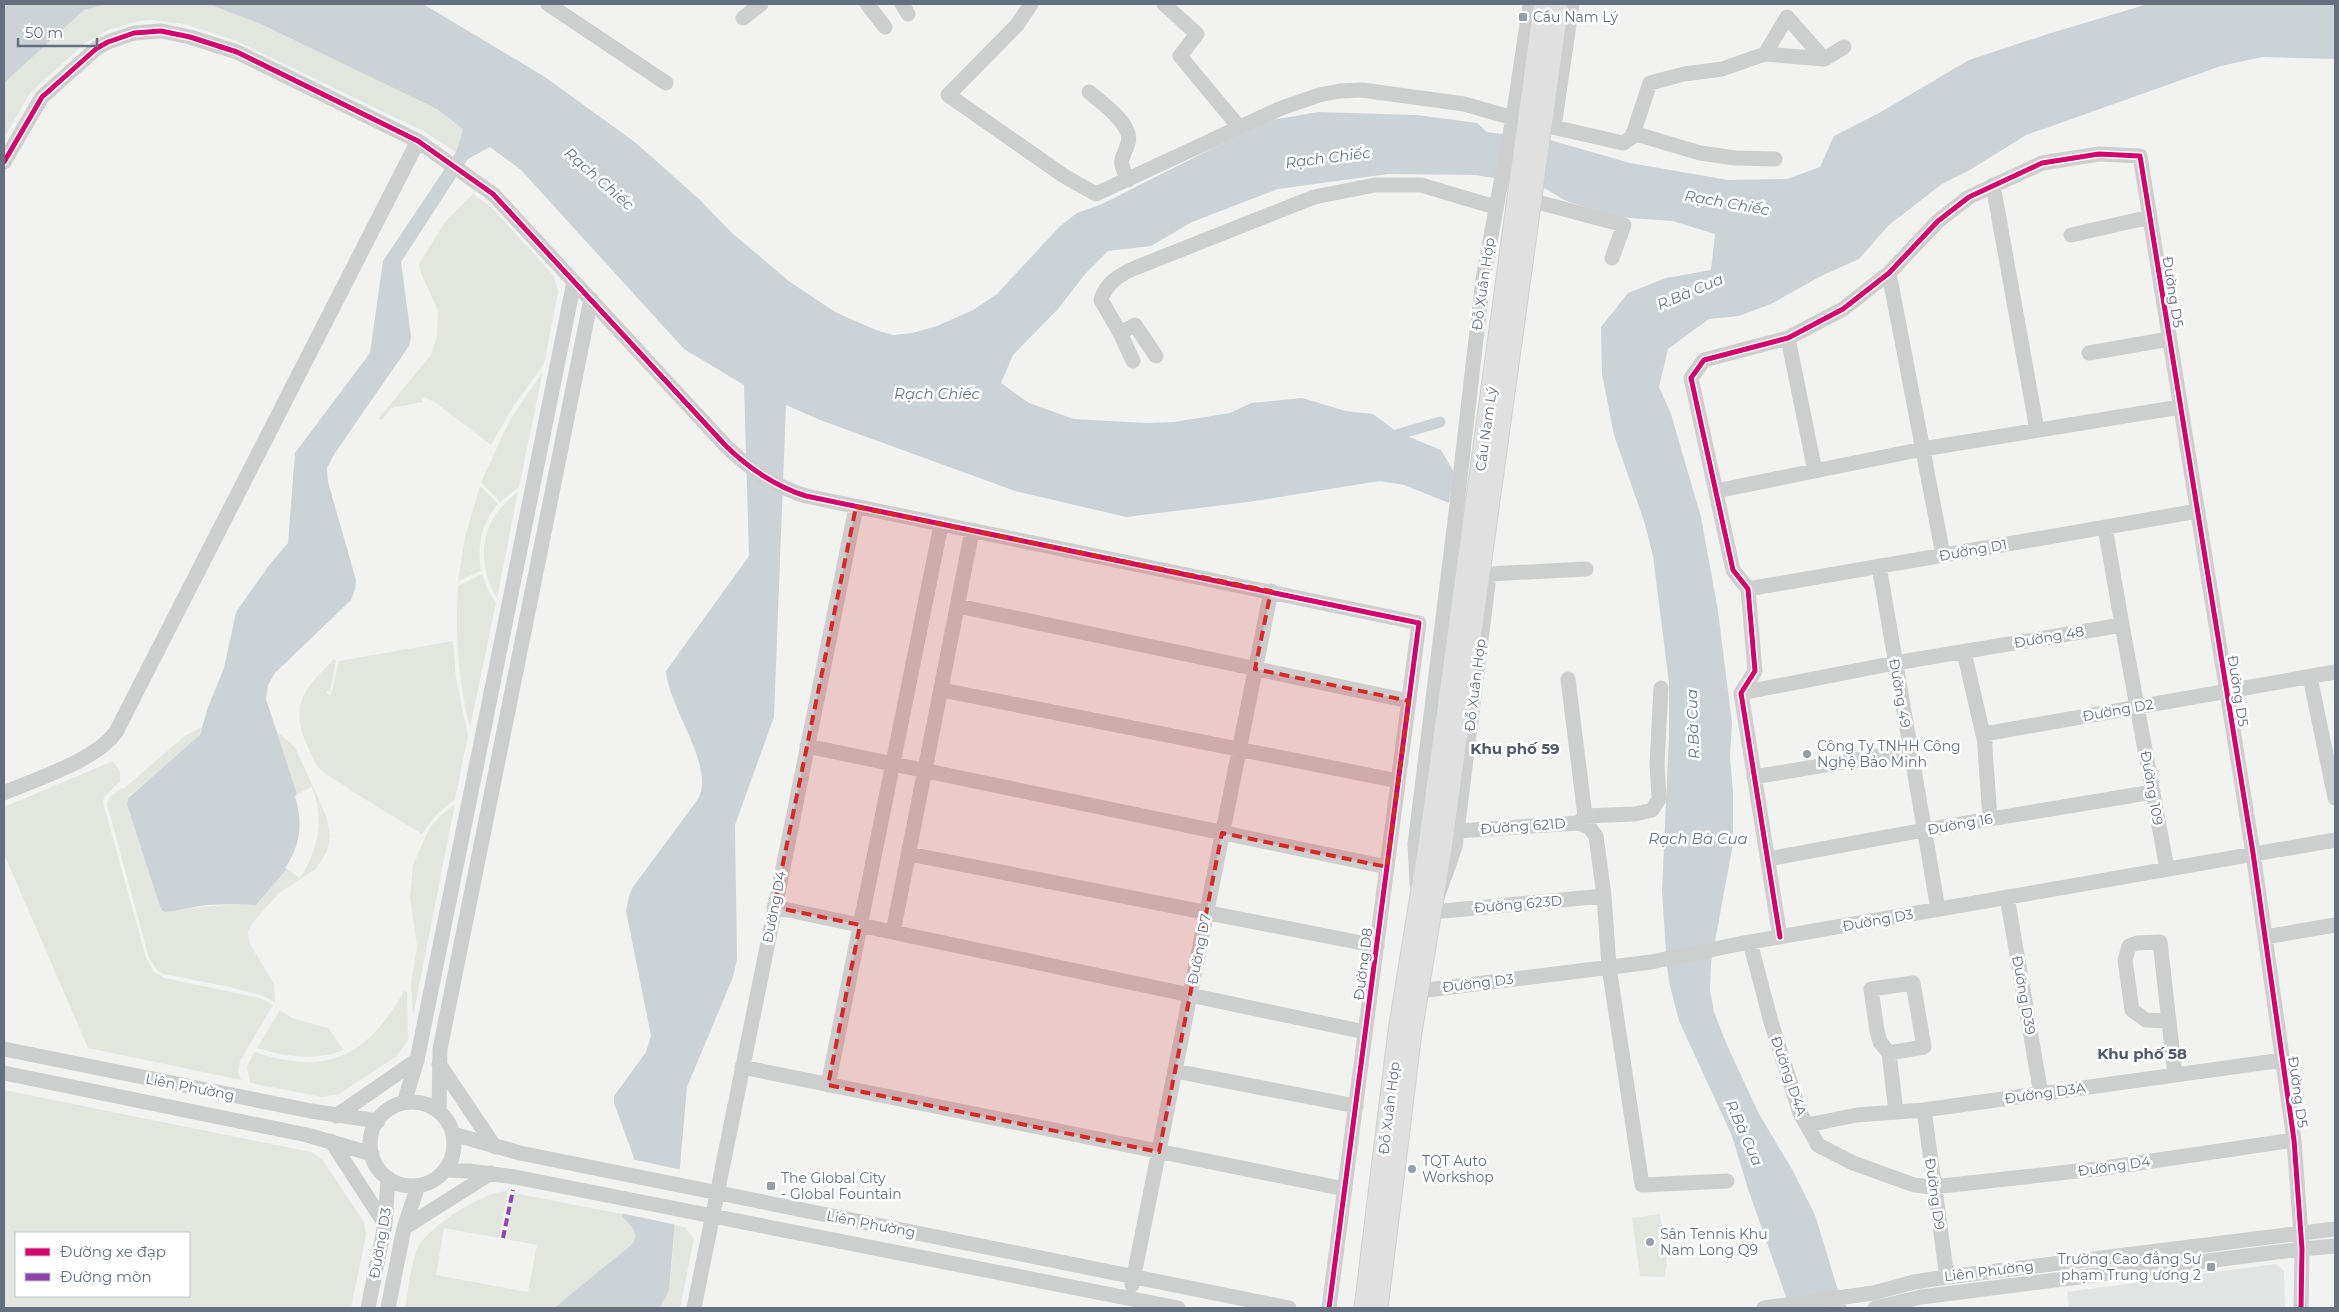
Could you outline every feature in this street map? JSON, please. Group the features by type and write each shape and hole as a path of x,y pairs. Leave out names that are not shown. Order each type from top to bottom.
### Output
{"main road":[{"name":"Cầu Nam Lý","path":"1455,703 1551,6"},
{"name":"Đỗ Xuân Hợp","path":"1364,1308 1455,703"},
{"name":"Đỗ Xuân Hợp","path":"1378,1308 1397,1150 1412,990"}],"street":[{"path":"548,4 666,83"},
{"path":"743,18 761,4"},
{"path":"867,4 885,27"},
{"path":"1031,4 1017,25 948,95 1064,176 1096,194 1299,101 1340,91 1362,90 1464,104 1513,118 1623,143 1628,141 1633,133 1650,83 1684,74 1722,69 1765,54 1824,59 1844,47"},
{"path":"1164,4 1197,34 1180,56 1240,127"},
{"path":"1513,118 1551,6"},
{"path":"1551,6 1554,127"},
{"path":"1765,54 1787,17 1824,59"},
{"path":"4,162 42,97 97,48 120,37 148,31 183,35 237,52 418,142 444,158 501,201 725,445 742,461 786,490 941,525 1271,591"},
{"path":"1089,92 1113,112 1124,125 1129,135 1121,164 1128,180"},
{"name":"Đỗ Xuân Hợp","path":"1425,910 1415,844 1483,279 1513,118"},
{"path":"1633,133 1700,153 1735,158 1775,159"},
{"path":"4,793 87,756 103,747 116,732 418,142"},
{"name":"Đường D5","path":"1993,185 2042,163 2100,154 2140,156 2253,853 2283,1060 2294,1140 2301,1232 2301,1308"},
{"path":"1133,361 1101,300 1108,285 1121,274 1314,197 1375,185 1421,186 1624,225 1612,258"},
{"path":"1780,937 1741,693 1755,670 1748,589 1733,570 1691,378 1704,360 1788,338 1843,309 1889,273 1938,221 1969,197 1993,185 2038,430"},
{"path":"2071,235 2150,217"},
{"path":"1889,273 1943,555"},
{"path":"404,1103 417,1060 432,989 574,282"},
{"path":"439,1112 439,1064 451,994 590,299"},
{"path":"1120,333 1135,325 1156,356"},
{"path":"1788,338 1815,471"},
{"path":"2089,353 2169,339"},
{"path":"1716,492 1923,449 2180,407"},
{"path":"532,494 550,499"},
{"name":"Đường D4","path":"694,1308 856,507"},
{"name":"Đường D1","path":"1748,589 2198,511"},
{"path":"828,1085 941,525"},
{"path":"2105,527 2138,706"},
{"path":"893,932 972,531"},
{"name":"Đỗ Xuân Hợp","path":"1425,910 1455,847 1491,559 1488,551 1483,547 1452,542"},
{"name":"Đường 49","path":"1879,566 1938,909"},
{"path":"1489,574 1586,569"},
{"name":"Đường D8","path":"1271,591 1419,623 1329,1308"},
{"name":"Đường D7","path":"1128,1303 1271,591"},
{"path":"958,606 1409,701"},
{"name":"Đường 48","path":"1741,693 2122,625"},
{"path":"1964,652 1984,734 1990,819"},
{"name":"Đường D2","path":"1984,734 2335,672"},
{"path":"2310,677 2331,759 2335,798"},
{"path":"1568,679 1584,822 1596,836 1604,896 1609,967 1642,1185 1727,1181"},
{"name":"Đường 621D","path":"1457,831 1584,822 1652,810 1659,799 1657,764 1662,688"},
{"path":"942,690 1398,781"},
{"name":"Đường 109","path":"2138,706 2167,869"},
{"path":"481,744 500,749"},
{"path":"807,746 925,772 1387,866"},
{"path":"1754,777 1910,751"},
{"name":"Đường 16","path":"1768,859 1924,830 2153,792"},
{"name":"Đường D3","path":"1412,990 1651,962 1744,943 2335,840"},
{"path":"909,854 1377,946"},
{"name":"Đường 623D","path":"1425,910 1604,896"},
{"name":"Đường D39","path":"2007,897 2041,1094"},
{"path":"774,907 1366,1032"},
{"path":"2265,937 2335,926"},
{"path":"2169,1021 2146,1020 2132,1010 2124,960 2129,946 2137,943 2160,942 2169,1021 2175,1075"},
{"name":"Đường D4A","path":"1744,943 1800,1113 1818,1145 1853,1163 1914,1185 1933,1187"},
{"path":"1889,1053 1924,1047 1913,983 1871,990 1880,1042 1889,1053 1896,1112"},
{"path":"432,989 451,994"},
{"name":"Liên Phường","path":"4,1049 336,1116 378,1121"},
{"path":"336,1116 417,1060"},
{"name":"Đường D3A","path":"1807,1125 1857,1115 1924,1110 2283,1060"},
{"path":"439,1064 495,1147"},
{"path":"742,1067 1345,1189"},
{"path":"1175,1071 1356,1106"},
{"name":"Liên Phường","path":"4,1073 331,1141 372,1154"},
{"path":"404,1103 420,1103 439,1112 448,1122 453,1134 453,1155 445,1170 433,1181 418,1186 398,1184 388,1178 379,1169 372,1154 371,1137 378,1121 389,1109 404,1103"},
{"name":"Đường D9","path":"1924,1110 1933,1187 1947,1276"},
{"name":"Liên Phường","path":"453,1134 495,1147 1289,1308"},
{"name":"Đường D4","path":"1933,1187 2105,1168 2294,1140"},
{"path":"331,1141 385,1224"},
{"name":"Liên Phường","path":"445,1170 491,1173 681,1209 1128,1303 1178,1308"},
{"path":"404,1228 491,1173"},
{"name":"Đường D3","path":"368,1308 385,1224 388,1178"},
{"name":"Đường D3","path":"388,1308 404,1228 418,1186"},
{"name":"Liên Phường","path":"1764,1308 1873,1293 1914,1282 1947,1276 2335,1229"},
{"name":"Liên Phường","path":"1875,1308 1921,1297 2335,1246"}],"highlighted area":[{"path":"856,507 1271,591 1255,669 1409,701 1387,867 1222,833 1159,1152 828,1085 860,925 774,907"}],"shaded area":[{"path":"107,4 208,4 259,22 437,109 463,128 456,152 425,132 237,41 185,24 152,20 138,21 108,30 84,44 30,93 4,138 4,83 84,10"},
{"path":"473,194 492,208 554,276 558,292 544,364 513,407 491,445 436,403 424,397 421,399 423,402 391,408 382,420 378,419 431,355 437,336 438,311 421,273 419,264 445,222"},
{"path":"543,371 519,487 500,502 481,482 510,420"},
{"path":"480,486 498,504 484,527 480,544 481,571 458,581 465,537"},
{"path":"518,492 497,598 485,569 485,540 496,514"},
{"path":"482,574 489,592 496,603 470,728 458,657 458,586"},
{"path":"453,641 456,678 468,736 455,799 435,816 422,834 325,774 318,767 301,729 300,706 309,687 334,659 336,661 330,691 326,693 331,695 339,661"},
{"path":"203,727 197,739 129,796 127,800 161,911 233,904 256,905 287,869 300,878 315,846 319,822 318,810 312,787 297,794 276,731 295,747 327,818 330,836 327,851 316,869 279,893 254,921 248,931 249,942 274,984 275,1002 261,995 164,974 157,970 149,958 107,804 109,798 121,788 123,789 186,735"},
{"path":"113,761 120,771 120,781 104,797 103,802 146,958 154,972 164,978 260,998 273,1005 240,1061 238,1071 241,1080 88,1048 4,854 4,807"},
{"path":"455,804 413,1016 411,983 417,947 410,897 413,865 429,829 440,816"},
{"path":"404,991 407,992 408,1040 397,1056 339,1094 322,1097 250,1083 247,1067 254,1052 280,1059 303,1062 324,1061 343,1055 360,1046 390,1014"},
{"path":"280,1010 292,1018 328,1028 344,1050 312,1057 278,1054 257,1048"},
{"path":"4,1090 311,1152 322,1159 364,1222 366,1235 351,1308 4,1308"},
{"path":"508,1191 499,1238 444,1228 436,1275 528,1292 537,1245 506,1239 514,1193 622,1214 635,1230 635,1241 554,1308 405,1308 413,1261 418,1247 424,1239 445,1220 472,1203 497,1193"},
{"name":"Sân Tennis Khu Nam Long Q9","path":"1660,1214 1667,1266 1664,1277 1640,1276 1632,1218"},
{"path":"675,1225 685,1227 694,1239 680,1308 660,1308 670,1285"},
{"path":"2276,1264 2284,1271 2285,1308 2069,1308 2067,1292"}],"water":[{"path":"4,4 107,4 84,10 4,83"},
{"path":"208,4 423,4 545,77 636,143 699,199 732,233 790,282 835,312 876,330 893,335 912,333 937,326 973,310 997,294 1060,226 1077,213 1102,204 1272,120 1318,112 1417,115 1477,123 1487,132 1550,140 1630,163 1728,180 1787,179 1820,167 1834,136 1879,113 1969,60 2148,4 2335,4 2335,59 2262,57 2221,66 2026,135 1970,170 1942,184 1889,225 1859,259 1821,276 1771,304 1739,316 1709,319 1668,349 1659,387 1671,414 1701,517 1718,611 1732,723 1730,757 1733,791 1733,844 1711,963 1710,990 1714,1012 1759,1114 1793,1171 1815,1215 1841,1300 1848,1308 1790,1308 1748,1189 1732,1136 1679,1021 1667,967 1662,891 1669,735 1669,683 1653,556 1644,521 1614,435 1602,374 1601,327 1628,293 1666,278 1711,270 1715,234 1673,221 1616,217 1566,201 1539,185 1475,175 1388,174 1278,189 1192,222 1151,246 1108,251 1086,273 1058,309 1013,355 1001,383 1029,403 1074,419 1146,423 1174,422 1230,413 1251,403 1302,398 1346,411 1373,414 1397,432 1441,450 1454,472 1449,503 1404,485 1380,481 1248,502 1126,517 1015,491 820,420 786,405 774,717 735,825 737,959 733,977 687,1087 669,1290 660,1308 554,1308 632,1244 635,1236 633,1229 622,1216 634,1158 614,1103 614,1096 646,1052 651,1036 626,911 633,887 698,799 702,786 701,771 696,754 674,702 666,671 749,556 744,385 684,349 521,170 490,147 468,159 401,262 411,337 409,346 335,453 327,468 328,482 356,580 351,600 275,673 268,685 266,699 297,794 295,796 300,824 299,833 294,851 285,868 287,869 256,905 206,905 166,912 161,910 127,804 128,798 200,735 208,707 224,668 236,612 270,564 288,543 295,453 370,353 383,261 456,152 463,129 437,109 259,23"}],"pier":[{"path":"631,1159 682,1170 677,1225 620,1213"}],"waterway":[{"path":"1386,438 1440,422"}],"marked path":[{"path":"503,1238 513,1190"}],"cycle path":[{"path":"4,162 42,97 97,48 108,42 134,33 161,31 190,37 237,52 418,141 493,194 725,445 752,468 773,482 806,496 1419,623 1329,1308"},
{"path":"1780,937 1741,693 1755,671 1748,589 1733,570 1691,378 1704,360 1788,338 1843,309 1889,273 1938,221 1969,197 2042,163 2099,154 2140,156 2253,853 2294,1140 2302,1249 2301,1308"}],"place":[{"name":"Cầu Nam Lý","path":"1523,17"},
{"name":"Công Ty TNHH Công Nghệ Bảo Minh","path":"1807,754"},
{"name":"TQT Auto Workshop","path":"1412,1169"},
{"name":"The Global City - Global Fountain","path":"771,1186"},
{"name":"Sân Tennis Khu Nam Long Q9","path":"1650,1242"},
{"name":"Trường Cao đẳng Sư phạm Trung ương 2","path":"2211,1267"}],"district":[{"name":"Khu phố 59","path":"1515,749"},
{"name":"Khu phố 58","path":"2142,1054"}],"water label":[{"name":"Rạch Chiếc","path":"1328,158"},
{"name":"Rạch Chiếc","path":"599,179"},
{"name":"Rạch Chiếc","path":"1727,203"},
{"name":"R.Bà Cua","path":"1690,292"},
{"name":"Rạch Chiếc","path":"937,394"},
{"name":"R.Bà Cua","path":"1693,724"},
{"name":"Rạch Bà Cua","path":"1698,839"},
{"name":"R.Bà Cua","path":"1744,1133"}]}
